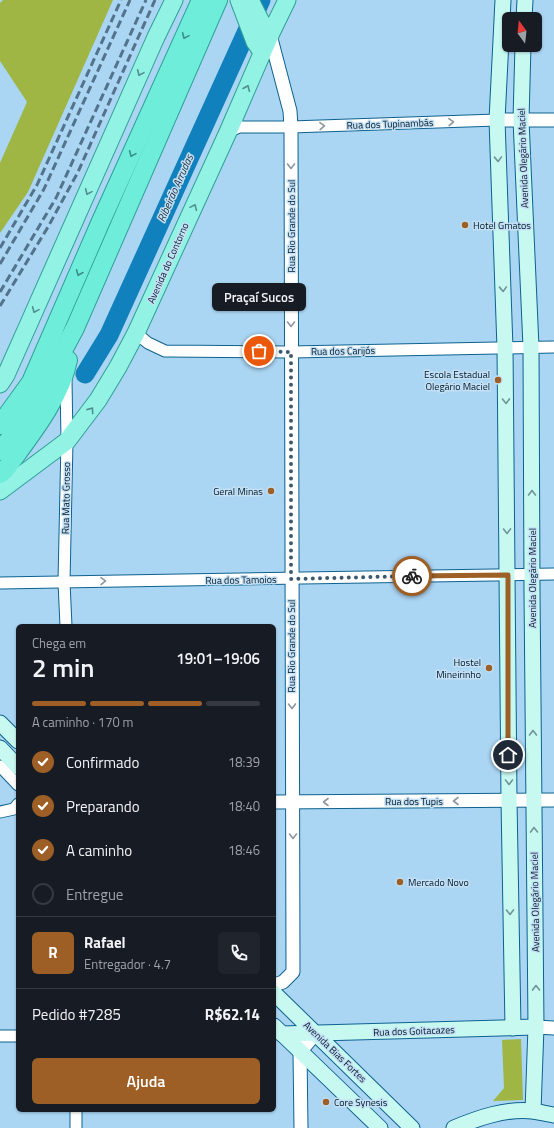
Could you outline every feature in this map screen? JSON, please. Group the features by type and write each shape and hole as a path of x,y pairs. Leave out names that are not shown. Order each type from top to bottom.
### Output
{"highway":[{"path":"0,425 31,382 101,221 201,0"},
{"path":"0,451 28,416 75,328 218,0"},
{"path":"0,474 5,470 45,414 66,371 75,328"}],"main road":[{"path":"0,384 6,375 156,37 174,0"},
{"path":"156,37 183,0"},
{"path":"503,0 497,120 505,348 509,800 513,1028"},
{"path":"524,12 525,0"},
{"path":"247,1 275,8 263,43"},
{"path":"247,1 263,43"},
{"name":"Avenida do Contorno","path":"0,491 67,441 98,400 136,333 228,132 275,8"},
{"name":"Avenida Olegário Maciel","path":"523,52 521,120 531,347 533,800 536,1027 533,1111"},
{"path":"0,723 16,739"},
{"path":"0,748 16,764"},
{"name":"Avenida Bias Fortes","path":"276,995 412,1128"},
{"name":"Rua dos Goitacazes","path":"277,1032 316,1033 536,1027"},
{"path":"277,1032 380,1128"},
{"path":"454,1128 478,1118 503,1113 533,1111 554,1115"}],"street":[{"name":"Rua Rio Grande do Sul","path":"263,43 290,111 291,127 293,972 283,982 276,985"},
{"name":"Rua dos Tupinambás","path":"228,132 239,127 291,127 497,120 554,120"},
{"name":"Rua dos Carijós","path":"136,333 148,343 165,351 291,352 554,347"},
{"name":"Rua Mato Grosso","path":"66,371 67,441 64,582 66,624"},
{"name":"Rua dos Tamoios","path":"0,583 554,574"},
{"path":"0,715 16,730"},
{"path":"0,766 16,783"},
{"name":"Rua dos Tupis","path":"276,802 554,800"},
{"path":"0,812 14,809 16,806"},
{"name":"Rua dos Goitacazes","path":"536,1027 554,1028"},
{"path":"302,1128 300,1052 316,1033"},
{"path":"0,1036 16,1036"},
{"path":"76,1112 76,1128"}],"green space":[{"path":"3,0 113,0 28,192 0,233 0,163 27,102 0,61 0,3"},
{"path":"521,1039 523,1100 493,1101 504,1088 502,1040"}],"waterway":[{"name":"Ribeirão Arrudas","path":"85,374 109,335 261,0"}],"railway":[{"path":"0,248 37,185 121,0"},
{"path":"0,264 44,189 130,0"},
{"path":"0,292 56,198 146,0"},
{"path":"0,306 48,227 78,172 155,0"}],"way so far":[{"path":"259,351 291,352 291,579 412,576"}],"place":[{"name":"Hotel Gmatos","path":"465,225"},
{"name":"Praçaí Sucos","path":"259,351"},
{"name":"Escola Estadual Olegário Maciel","path":"498,380"},
{"name":"Geral Minas","path":"271,491"},
{"name":"Hostel Mineirinho","path":"489,668"},
{"name":"Mercado Novo","path":"400,882"},
{"name":"Core Synesis","path":"326,1102"}],"route":[{"path":"412,576 508,575 508,755"}]}
